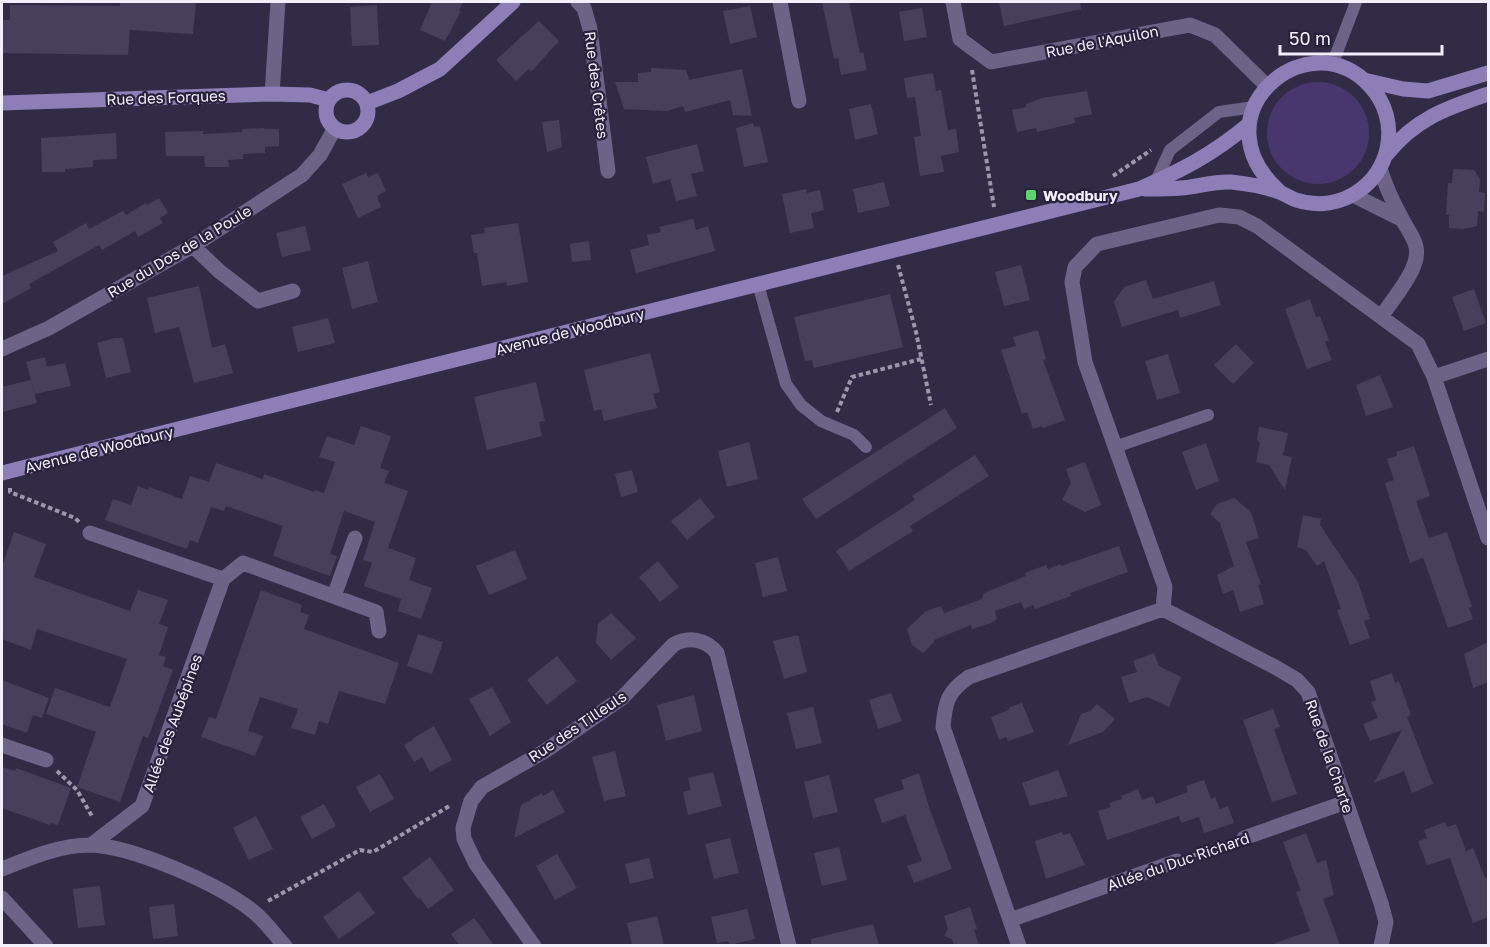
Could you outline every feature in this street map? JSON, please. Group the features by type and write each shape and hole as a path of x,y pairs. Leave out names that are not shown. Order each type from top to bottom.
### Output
{"street":[{"path":"272,94 278,2"},
{"path":"367,104 440,69 513,2"},
{"name":"Rue des Crêtes","path":"578,2 584,8 590,29 608,171"},
{"path":"780,2 800,100"},
{"path":"953,2 960,39 968,45"},
{"name":"Rue de l'Aquilon","path":"968,45 991,62 1191,25 1215,35 1267,86"},
{"name":"Avenue de Woodbury","path":"1280,192 1265,179 1255,163 1249,144 1249,124 1254,107 1267,86 1281,75 1297,67 1314,63 1332,64 1349,70 1376,92 1384,106 1388,123 1389,140 1383,162"},
{"name":"Avenue de Woodbury","path":"1364,80 1403,89 1428,91 1488,73"},
{"path":"349,90 362,96 367,104 367,117 360,128 347,132 335,128 327,118 326,109 335,93 349,90"},
{"name":"Rue des Forques","path":"2,103 272,94 310,95 329,100"},
{"name":"Avenue de Woodbury","path":"1139,189 1180,188 1227,182 1257,185 1308,203 1324,204 1339,201 1353,195 1368,184 1411,128 1451,106 1488,94"},
{"name":"Avenue de Woodbury","path":"5,479 758,284 1139,189 1196,163 1231,140 1249,124"},
{"name":"Rue du Dos de la Poule","path":"2,349 49,328 193,246 302,175 320,155 335,128"},
{"path":"1381,317 1412,271 1417,255 1413,235 1401,219 1385,184 1383,162"},
{"path":"1353,195 1401,219"},
{"path":"1019,945 943,727 945,709 954,687 969,677 1163,609 1165,587 1085,362 1072,282 1075,267 1097,244 1219,215 1239,218 1257,226 1418,344 1434,377 1488,538"},
{"path":"193,246 219,271 258,301 293,291"},
{"path":"1434,377 1488,358"},
{"path":"90,533 223,579 243,563 376,612 379,631"},
{"path":"334,596 355,538"},
{"name":"Allée des Aubépines","path":"91,845 142,806 223,579"},
{"name":"Rue de la Charte","path":"1163,609 1297,680 1308,692 1382,903 1386,922 1381,945"},
{"name":"Rue des Tilleuls","path":"534,945 476,864 464,839 463,828 469,806 482,787 545,751 622,698 673,645 689,639 706,643 717,653 789,945"},
{"path":"2,745 46,760"},
{"name":"Allée du Duc Richard","path":"1244,838 1346,802"},
{"path":"2,869 64,848 91,845 145,858 202,880 252,910 285,945"},
{"name":"Allée du Duc Richard","path":"1010,920 1177,861"},
{"path":"2,898 46,945"}],"lane":[{"path":"1332,64 1356,2"},
{"path":"1156,182 1170,150 1219,112 1254,107"},
{"path":"758,284 786,384 801,405 821,421 854,435 866,447"},
{"path":"1115,447 1208,415"}],"path":[{"path":"968,45 995,210"},
{"path":"894,250 931,405"},
{"path":"831,425 852,376 921,359"},
{"path":"5,479 10,492 75,518 90,533"},
{"path":"46,760 77,790 93,818"},
{"path":"252,910 360,850 374,852 454,803 469,806"},
{"name":"Allée du Duc Richard","path":"1177,861 1244,838"}],"shaded area":[{"path":"1318,82 1337,86 1354,97 1365,114 1369,133 1365,152 1354,169 1337,180 1318,184 1299,180 1282,169 1271,152 1267,133 1271,114 1282,97 1299,86"}],"building":[{"path":"120,2 196,2 193,34 130,30 128,55 2,53 2,20 10,20 10,5 120,6"},
{"path":"432,2 463,2 459,11 461,11 445,41 420,30"},
{"path":"822,2 849,2 860,53 863,52 867,70 841,75 838,58 834,59"},
{"path":"999,2 1080,2 1081,9 1004,26"},
{"path":"377,5 379,45 352,46 350,7"},
{"path":"750,6 757,37 730,44 723,11"},
{"path":"922,8 927,37 904,41 899,12"},
{"path":"539,21 559,41 531,72 529,69 516,81 496,60"},
{"path":"651,68 686,70 689,80 742,69 752,116 733,115 730,100 685,112 683,106 667,111 624,109 615,82 638,82 638,73 651,72"},
{"path":"933,73 936,91 941,90 948,130 956,129 959,152 941,156 944,172 920,176 914,137 921,136 915,97 907,98 904,78"},
{"path":"1087,91 1092,114 1074,118 1075,123 1037,132 1036,128 1017,132 1012,110 1026,107 1026,104 1042,98"},
{"path":"871,104 878,134 855,140 849,109"},
{"path":"559,120 562,147 547,152 542,122"},
{"path":"753,123 754,127 760,126 768,162 744,167 736,128"},
{"path":"242,129 279,129 279,146 265,147 265,153 243,154 243,159 228,160 229,167 205,167 204,156 166,156 165,132 203,131 203,134 242,132"},
{"path":"116,133 117,159 93,160 93,167 65,169 65,172 42,172 41,138"},
{"path":"697,144 704,171 691,174 697,196 676,201 670,179 653,184 646,157"},
{"path":"1453,169 1474,170 1480,179 1479,192 1485,193 1484,212 1478,211 1477,226 1464,229 1449,228 1449,215 1446,215 1448,183 1452,183"},
{"path":"366,173 368,177 378,173 386,191 377,196 381,207 358,218 342,184"},
{"path":"884,182 890,206 858,213 853,189"},
{"path":"806,189 807,193 820,190 824,210 811,213 814,228 790,233 782,194"},
{"path":"159,198 168,213 160,218 163,223 138,237 135,231 102,250 99,245 29,284 31,288 2,304 2,276 58,251 53,242 86,223 89,229 123,211 126,215"},
{"path":"693,219 696,230 708,226 715,251 636,273 630,250 649,245 647,235 661,232 659,227"},
{"path":"518,223 528,282 507,286 506,282 482,286 477,253 474,253 471,235 485,233 484,228"},
{"path":"305,226 311,250 282,257 276,233"},
{"path":"589,241 591,260 572,262 570,244"},
{"path":"368,261 378,302 352,309 342,268"},
{"path":"1021,265 1030,300 1004,306 995,272"},
{"path":"1146,280 1153,299 1214,281 1221,305 1180,318 1178,310 1122,327 1114,302 1124,287"},
{"path":"199,286 212,348 225,344 233,373 194,383 179,327 155,333 147,298"},
{"path":"1474,289 1486,323 1464,331 1452,297"},
{"path":"890,294 903,347 814,368 812,360 805,361 794,317"},
{"path":"1310,299 1316,317 1320,316 1329,340 1325,342 1332,360 1307,369 1285,309"},
{"path":"328,318 335,343 298,352 292,327"},
{"path":"1038,330 1046,359 1043,360 1065,420 1033,429 1027,412 1022,414 1001,350 1016,346 1013,337"},
{"path":"123,338 131,372 106,378 97,343"},
{"path":"1236,344 1254,363 1233,384 1214,365"},
{"path":"650,353 660,392 653,394 657,408 604,421 601,409 594,411 584,370"},
{"path":"1168,354 1180,393 1157,400 1145,361"},
{"path":"45,357 47,367 65,363 71,386 35,394 26,362"},
{"path":"1380,375 1393,407 1366,416 1356,385"},
{"path":"31,380 37,403 2,412 2,387"},
{"path":"536,382 545,421 539,422 542,436 487,450 474,397"},
{"path":"945,408 957,428 816,519 802,499"},
{"path":"361,426 391,436 380,468 389,471 384,483 408,491 388,548 416,558 409,580 432,588 421,619 398,611 401,599 364,586 372,563 363,560 375,522 344,511 330,554 337,556 330,576 273,556 283,526 226,506 224,511 211,507 198,543 190,540 187,549 105,520 113,499 131,505 138,486 148,490 149,487 182,499 190,476 209,482 216,463 263,479 264,474 314,492 315,490 324,493 335,462 319,457 327,436 354,445"},
{"path":"1259,427 1288,433 1283,455 1292,457 1285,490 1269,465 1256,462 1260,443 1257,439"},
{"path":"749,442 758,479 727,487 718,451"},
{"path":"1206,443 1219,481 1196,490 1182,452"},
{"path":"1414,446 1430,496 1416,501 1429,538 1447,532 1472,607 1469,608 1473,619 1448,628 1423,558 1410,563 1385,483 1394,480 1387,459 1397,456 1396,452"},
{"path":"975,455 989,476 910,526 913,531 849,571 836,551 915,500 912,496"},
{"path":"1085,462 1101,505 1085,512 1062,500 1071,483 1066,469"},
{"path":"632,470 638,492 621,497 615,474"},
{"path":"700,498 715,517 687,540 671,521"},
{"path":"1234,498 1251,512 1259,538 1246,542 1261,584 1258,585 1264,604 1240,612 1233,590 1223,594 1217,575 1234,566 1220,523 1210,514 1217,504"},
{"path":"1303,515 1321,519 1320,525 1358,582 1370,619 1364,621 1370,638 1350,645 1337,610 1341,609 1324,561 1317,566 1306,550 1297,547"},
{"path":"14,532 46,544 34,577 130,611 138,590 168,600 159,624 168,627 159,655 166,657 163,666 173,670 148,738 143,736 120,802 77,787 96,732 46,714 55,688 110,707 127,659 37,629 31,650 2,639 2,567"},
{"path":"1119,546 1128,572 1070,593 1071,596 1035,609 1033,605 1024,609 1021,602 995,611 997,619 991,623 972,629 971,625 934,640 923,653 912,645 907,629 926,611 941,606 944,613 982,599 984,593 1026,576 1025,573 1046,565 1048,569 1061,564 1061,566"},
{"path":"515,550 527,579 489,595 476,566"},
{"path":"778,557 787,591 763,597 755,563"},
{"path":"658,561 679,587 660,602 639,577"},
{"path":"261,590 302,605 300,612 309,615 304,629 399,663 385,704 339,691 328,724 319,721 315,735 291,728 298,709 260,697 248,731 263,736 255,756 201,737 209,717 216,719"},
{"path":"611,613 636,638 611,660 596,643 598,624"},
{"path":"418,634 443,642 432,674 407,666"},
{"path":"798,635 807,672 784,679 773,641"},
{"path":"1488,642 1488,682 1473,688 1464,654"},
{"path":"1154,653 1159,666 1181,677 1169,707 1147,697 1129,703 1121,677 1137,672 1133,661"},
{"path":"557,656 577,681 547,705 527,680"},
{"path":"1392,673 1395,683 1399,681 1411,715 1407,717 1433,784 1412,793 1404,771 1374,783 1402,730 1370,741 1363,724 1378,718 1371,702 1376,700 1370,681"},
{"path":"2,680 49,698 42,718 33,715 27,733 2,724"},
{"path":"492,687 511,722 490,736 469,699"},
{"path":"891,693 902,721 878,729 869,700"},
{"path":"694,695 702,731 666,741 657,705"},
{"path":"1022,703 1034,732 1008,741 1006,737 999,740 991,717"},
{"path":"1097,704 1115,719 1103,732 1068,745 1081,714 1090,711"},
{"path":"813,707 822,743 796,749 787,713"},
{"path":"1273,709 1280,727 1274,729 1297,794 1272,802 1243,720"},
{"path":"434,726 452,760 430,772 422,757 414,762 404,745"},
{"path":"615,751 626,796 604,801 592,757"},
{"path":"2,767 15,771 16,768 71,788 58,825 51,823 50,825 2,808"},
{"path":"1058,770 1068,796 1030,806 1022,783"},
{"path":"713,772 722,806 688,815 683,792 691,790 688,778"},
{"path":"919,773 952,869 914,883 907,866 922,861 905,815 882,823 874,799 904,789 901,780"},
{"path":"380,774 394,799 370,812 356,787"},
{"path":"829,775 838,812 813,818 804,782"},
{"path":"1204,780 1211,799 1215,797 1220,809 1228,806 1234,823 1204,833 1199,817 1181,823 1179,816 1107,840 1098,811 1111,807 1109,803 1122,799 1121,796 1138,789 1142,800 1153,796 1156,804 1188,792 1186,786"},
{"path":"553,790 565,812 514,838 521,805 542,793 543,796"},
{"path":"324,804 336,826 312,839 300,817"},
{"path":"256,816 273,849 249,860 233,828"},
{"path":"1445,822 1447,827 1456,824 1466,851 1473,848 1485,878 1488,877 1488,917 1473,923 1450,858 1427,865 1418,841 1427,838 1424,830"},
{"path":"1062,832 1063,835 1070,833 1085,865 1046,879 1035,841"},
{"path":"1306,833 1317,863 1326,860 1334,895 1323,899 1340,945 1276,945 1275,943 1310,931 1296,892 1301,891 1283,842"},
{"path":"730,838 739,873 714,879 705,844"},
{"path":"839,847 847,880 822,886 814,853"},
{"path":"557,854 577,888 555,900 536,866"},
{"path":"430,857 454,890 428,909 402,878"},
{"path":"649,858 654,878 630,884 625,864"},
{"path":"100,886 105,925 78,928 73,889"},
{"path":"359,891 375,913 339,939 323,917"},
{"path":"174,904 178,936 153,939 149,907"},
{"path":"970,907 979,945 954,945 952,939 944,936 948,929 944,916"},
{"path":"747,909 755,939 730,945 728,941 717,943 711,917"},
{"path":"657,916 664,945 632,945 627,923"},
{"path":"474,918 494,945 459,945 451,934"},
{"path":"873,924 879,945 811,945 811,939"}],"place":[{"name":"Woodbury","path":"1031,195"}]}
